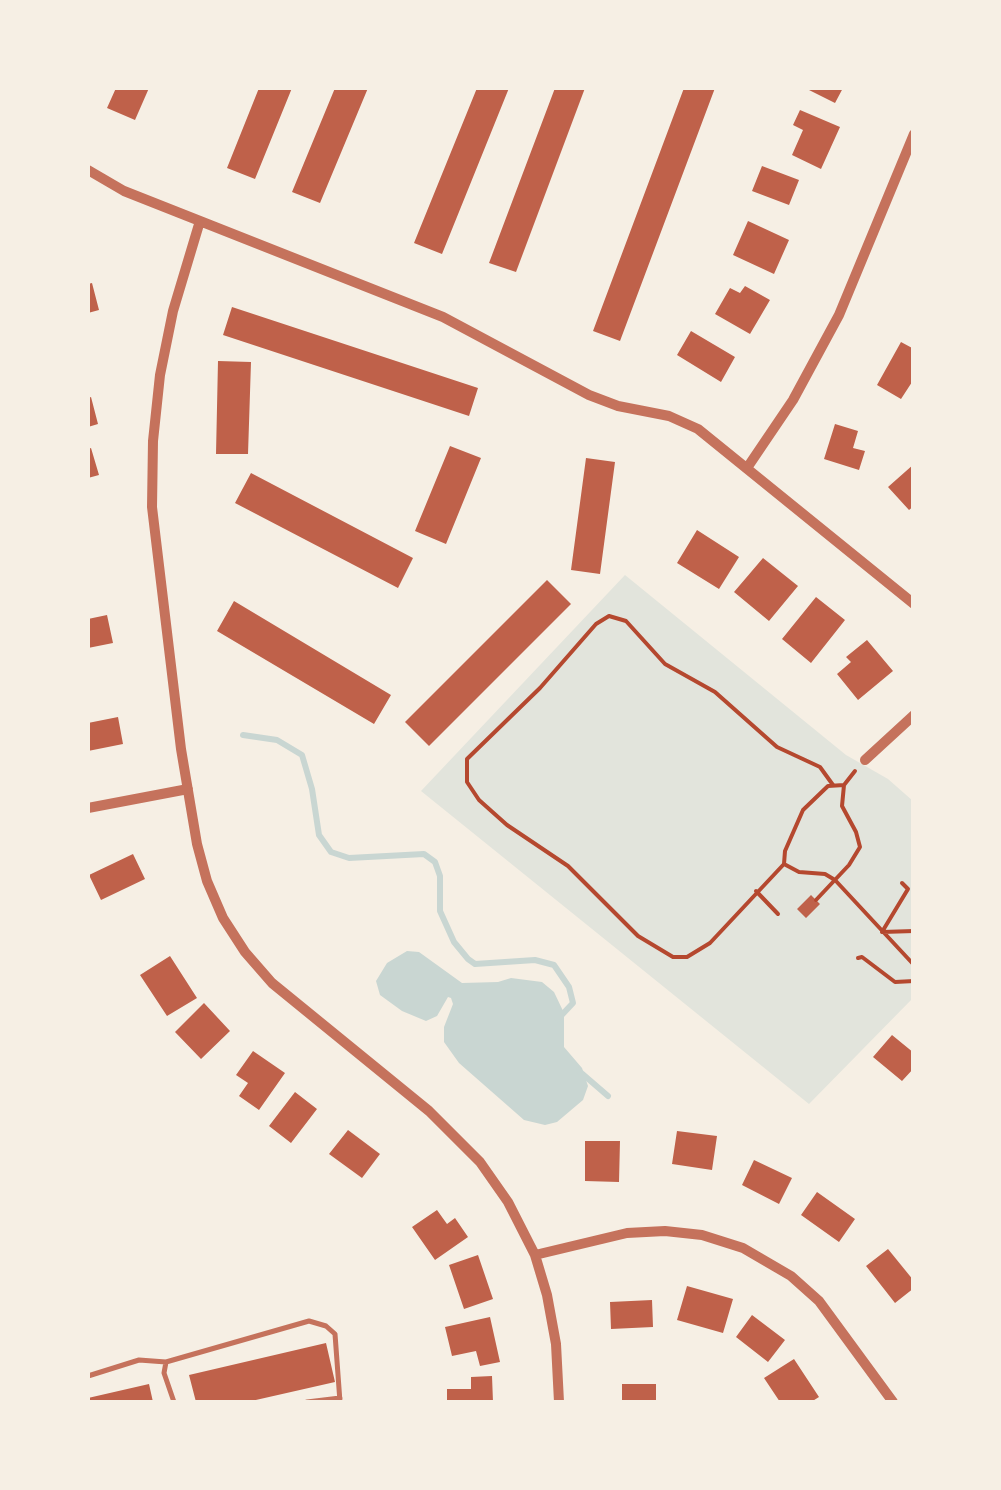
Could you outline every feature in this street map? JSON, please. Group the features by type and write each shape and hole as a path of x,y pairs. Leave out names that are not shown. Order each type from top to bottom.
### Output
{"street":[{"path":"747,468 793,400 839,315 914,134"},
{"path":"88,170 124,191 443,317 589,395 698,428 914,604"},
{"path":"200,221 172,311 160,375 153,441 154,540 188,789 207,881 223,918 245,952 286,997 464,1144 508,1202 548,1295 559,1402"},
{"path":"865,760 914,715"},
{"path":"88,808 188,789"},
{"path":"534,1256 609,1236 665,1231 702,1235 743,1248 792,1276 819,1301 893,1402"}],"lane":[{"path":"88,1376 140,1360 166,1362 308,1321 326,1326 335,1334 340,1400 306,1402"},
{"path":"166,1362 164,1373 174,1402"}],"path":[{"path":"784,864 698,952 673,957 638,936 568,866 507,825 478,800 467,782 468,760 471,752 540,688 596,624 608,616 626,622 665,664 715,692 777,747 820,767 833,785"},
{"path":"816,900 860,847 842,806 844,784 865,760"},
{"path":"784,864 803,810 828,786 844,784"},
{"path":"784,864 799,872 825,874 835,880 914,966"},
{"path":"882,932 908,888 902,883"},
{"path":"756,891 778,914"},
{"path":"882,932 914,931"},
{"path":"858,958 862,957 895,982 914,980"}],"shaded area":[{"path":"625,575 846,755 888,779 913,801 913,998 809,1104 421,791"},
{"path":"407,951 419,952 462,983 511,978 542,982 554,992 564,1013 564,1047 582,1068 588,1086 583,1100 557,1122 545,1125 524,1120 459,1063 444,1042 451,998 437,1016 426,1021 402,1011 380,995 376,981 387,963"}],"building":[{"path":"116,88 149,88 135,120 107,108"},
{"path":"259,88 292,88 255,179 227,168"},
{"path":"335,88 368,88 320,203 292,192"},
{"path":"477,88 509,88 442,254 414,243"},
{"path":"555,88 585,88 516,272 489,263"},
{"path":"684,88 715,88 620,341 593,331"},
{"path":"805,88 843,88 835,103"},
{"path":"800,110 840,127 821,169 792,155 803,130 793,125"},
{"path":"762,166 799,180 789,205 752,191"},
{"path":"748,221 789,240 774,274 733,255"},
{"path":"92,283 99,310 88,313 88,284"},
{"path":"745,286 770,300 750,334 715,314 730,288 740,293"},
{"path":"232,307 478,388 469,416 223,335"},
{"path":"691,331 735,357 721,382 677,355"},
{"path":"901,342 914,349 914,379 901,399 877,385"},
{"path":"218,361 251,362 248,454 216,454"},
{"path":"91,397 98,424 88,427 88,398"},
{"path":"835,424 858,431 853,448 865,451 859,470 824,459"},
{"path":"450,446 481,458 446,544 415,531"},
{"path":"91,448 99,475 88,478 88,449"},
{"path":"586,458 615,462 600,574 571,570"},
{"path":"914,464 914,506 909,510 888,487"},
{"path":"251,473 413,558 398,588 235,503"},
{"path":"697,530 739,557 719,589 677,563"},
{"path":"763,558 798,586 769,621 734,592"},
{"path":"547,580 571,604 429,746 405,722"},
{"path":"816,597 845,620 811,663 782,639"},
{"path":"234,601 391,695 374,724 217,631"},
{"path":"107,615 113,643 88,648 88,619"},
{"path":"867,640 893,671 858,700 837,674 851,662 846,657"},
{"path":"118,717 123,744 88,751 88,723"},
{"path":"133,854 145,879 101,900 89,875"},
{"path":"811,895 820,904 806,918 797,909"},
{"path":"170,956 197,998 167,1016 140,975"},
{"path":"204,1003 230,1031 201,1059 175,1032"},
{"path":"892,1035 914,1053 914,1068 902,1081 873,1057"},
{"path":"253,1051 285,1073 259,1110 239,1096 248,1083 236,1075"},
{"path":"295,1092 317,1109 291,1143 269,1126"},
{"path":"348,1130 380,1154 362,1178 329,1154"},
{"path":"677,1131 717,1136 712,1170 672,1164"},
{"path":"585,1141 620,1141 619,1182 585,1181"},
{"path":"754,1160 792,1178 779,1204 742,1185"},
{"path":"817,1192 855,1219 839,1242 801,1215"},
{"path":"437,1210 447,1224 455,1218 468,1237 435,1260 412,1227"},
{"path":"888,1249 914,1281 914,1288 895,1303 866,1266"},
{"path":"478,1255 493,1299 464,1309 449,1265"},
{"path":"687,1286 733,1299 723,1333 677,1320"},
{"path":"652,1300 653,1327 611,1329 610,1302"},
{"path":"752,1315 785,1340 768,1362 736,1337"},
{"path":"490,1317 500,1362 480,1366 476,1351 452,1356 445,1327"},
{"path":"326,1343 335,1382 247,1402 196,1402 189,1375"},
{"path":"794,1359 819,1397 811,1402 780,1402 764,1378"},
{"path":"492,1376 493,1402 447,1402 447,1389 471,1389 471,1377"},
{"path":"149,1384 153,1402 88,1402 88,1398"},
{"path":"622,1384 656,1384 656,1402 622,1402"}],"waterway":[{"path":"243,735 277,740 302,755 319,835 331,852 349,858 424,854 435,862 440,876 440,911 454,942 468,959 475,964 535,960 554,965 569,987 573,1003 558,1019"},
{"path":"579,1071 608,1096"}]}
